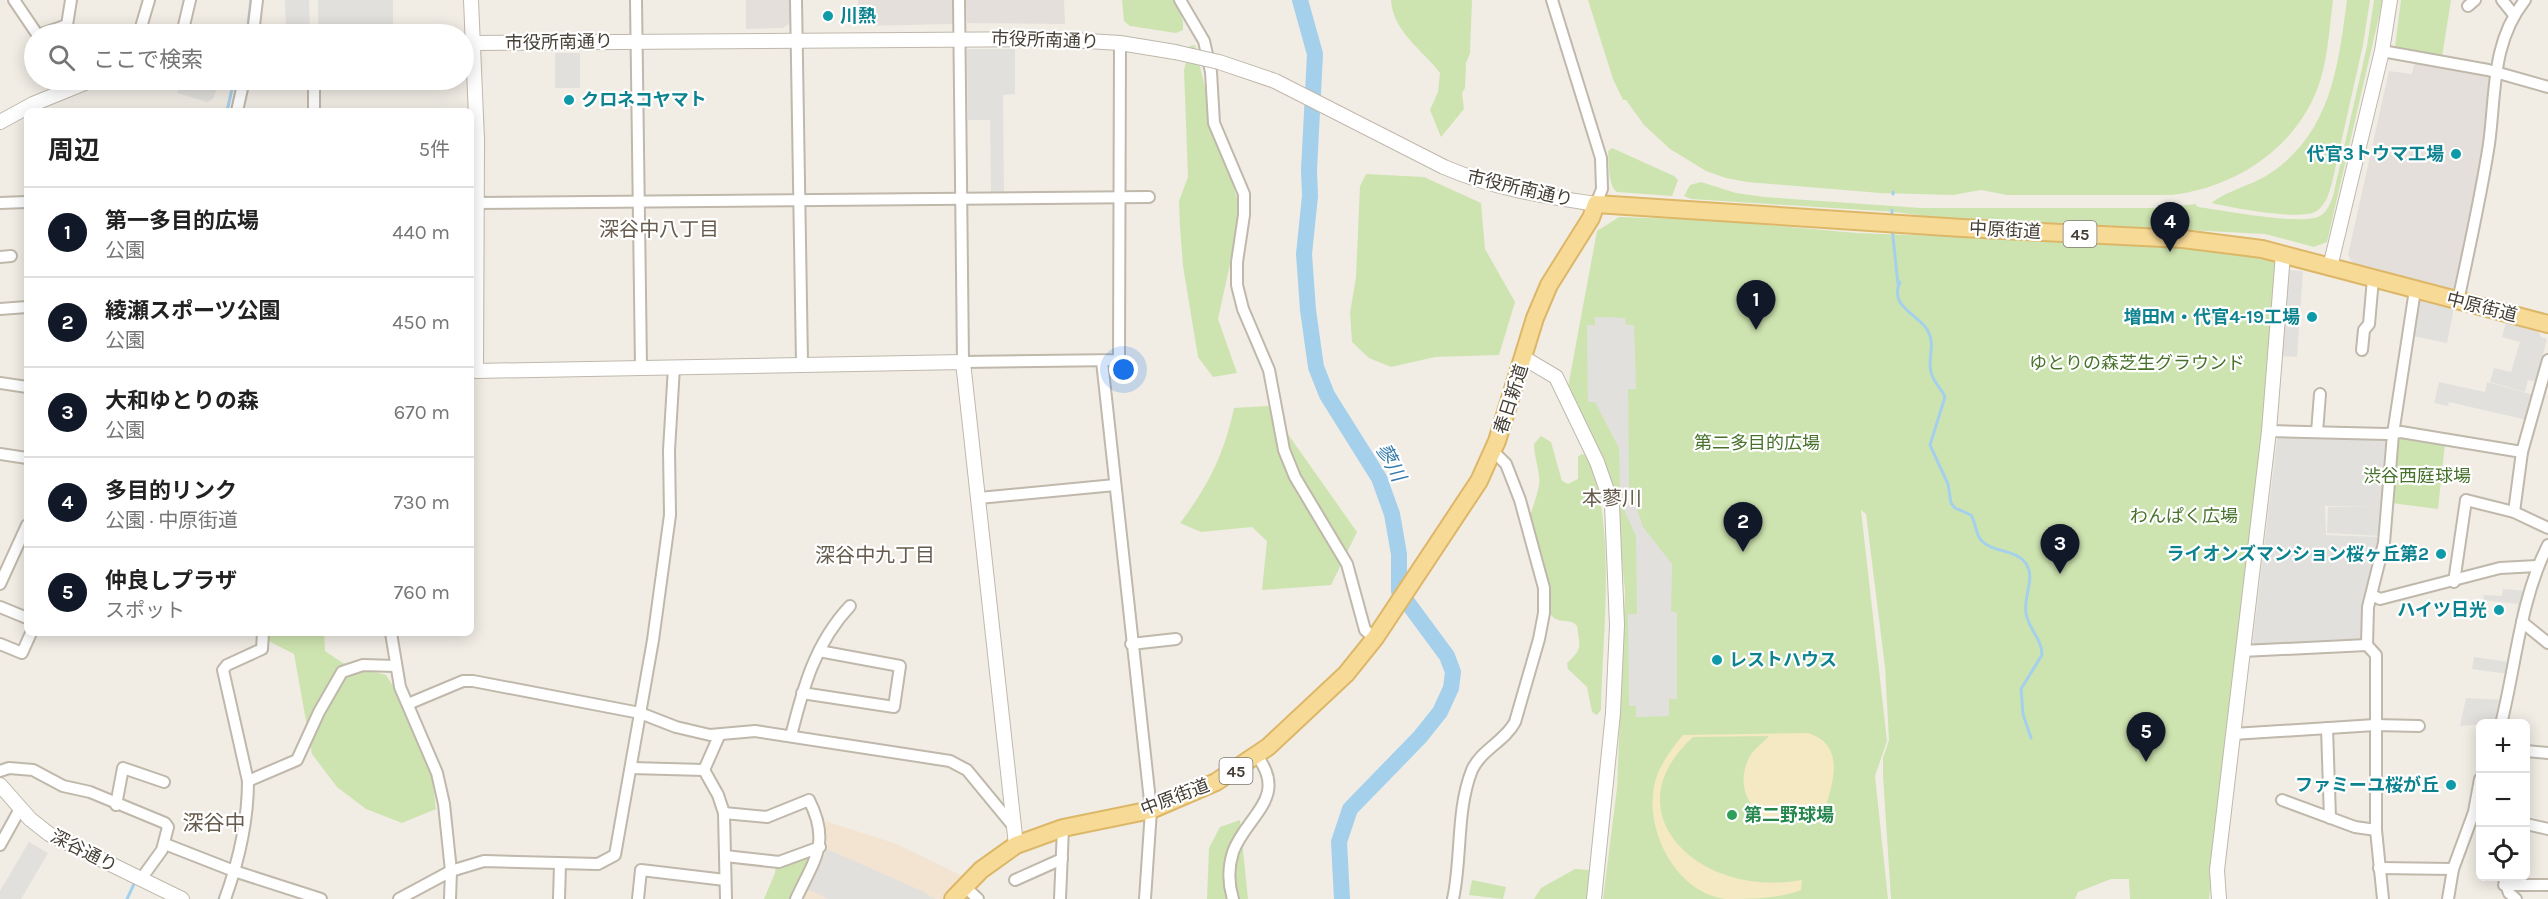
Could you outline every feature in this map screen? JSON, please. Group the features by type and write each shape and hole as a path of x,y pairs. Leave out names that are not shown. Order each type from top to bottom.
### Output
{"main road":[{"name":"中原街道","path":"1596,204 2183,239 2283,254 2548,324"},
{"name":"春日新道","path":"1410,586 1479,481 1493,451 1549,285 1591,218 1596,204"},
{"name":"中原街道","path":"958,893 990,862 1016,845 1063,828 1151,810 1210,786 1257,756 1346,674 1375,638 1410,586"}],"street":[{"path":"14,0 32,24"},
{"path":"67,24 72,0"},
{"path":"142,24 149,0"},
{"path":"184,24 190,0"},
{"path":"254,24 257,0"},
{"path":"469,24 471,0"},
{"path":"636,0 640,367"},
{"path":"796,0 802,363"},
{"path":"959,0 963,362 1016,845"},
{"path":"1180,0 1204,40 1211,72 1214,123 1244,194 1237,285 1243,309 1269,370 1284,450 1295,477 1347,564 1365,630 1375,638"},
{"path":"1552,0 1601,158 1602,189 1596,204"},
{"path":"2330,267 2382,51 2390,0"},
{"path":"2502,0 2514,15"},
{"path":"2458,301 2489,142 2496,73 2503,38 2514,15 2525,0"},
{"name":"市役所南通り","path":"474,43 959,38 1120,43 1220,62 1275,81 1472,179 1596,204"},
{"path":"1120,43 1120,197 1119,360 802,363 474,371 474,203 799,201 961,198 1120,197 1149,197"},
{"path":"2382,51 2496,73 2548,87"},
{"path":"24,108 55,90"},
{"path":"238,108 242,90"},
{"path":"314,90 314,108"},
{"path":"470,90 470,108"},
{"path":"0,122 24,108"},
{"path":"0,203 24,202"},
{"path":"2219,899 2217,870 2269,431 2283,254"},
{"path":"2362,350 2364,330 2369,324 2373,279"},
{"path":"2383,899 2376,830 2376,655 2367,645 2368,607 2384,543 2393,434 2415,290"},
{"path":"0,309 24,307"},
{"path":"1524,358 1556,376 1597,462 1612,505 1617,625 1613,713 1594,899"},
{"path":"2514,512 2522,452 2548,360"},
{"path":"1102,361 1131,644 1151,810 1145,899"},
{"path":"399,899 451,871 484,861 598,864 615,855 653,640 670,515 669,450 674,367"},
{"path":"0,383 24,387"},
{"path":"2317,432 2320,394"},
{"path":"2269,431 2393,434 2401,432 2522,452"},
{"path":"1453,899 1468,786 1473,768 1488,750 1509,733 1515,722 1544,613 1544,588 1520,500 1506,464 1493,451"},
{"path":"0,454 24,458"},
{"path":"979,498 1115,485"},
{"path":"2454,582 2466,500 2514,512 2548,528"},
{"path":"0,584 24,532"},
{"path":"2502,719 2522,622 2537,566 2548,545"},
{"path":"2372,595 2380,599 2454,582 2500,568 2537,566"},
{"path":"791,736 802,693 819,651 850,606"},
{"path":"0,608 24,617"},
{"path":"2522,622 2548,642"},
{"path":"0,644 22,653 30,636"},
{"path":"225,899 234,871 247,808 248,781 223,670 227,664 262,649 263,636"},
{"path":"391,636 400,687 437,773 444,804 451,871 450,899"},
{"path":"1131,644 1176,639"},
{"path":"2242,651 2367,645"},
{"path":"802,693 894,708 900,666 819,651"},
{"path":"248,781 297,760 319,712 342,672 363,664 396,666"},
{"path":"408,704 463,681 473,681 640,713 676,727 719,736 755,731 959,764 967,770 1014,827"},
{"path":"2233,734 2375,725 2419,726"},
{"path":"2327,728 2330,818"},
{"path":"704,770 719,736"},
{"path":"2530,751 2548,753"},
{"path":"1233,899 1228,878 1234,850 1268,792 1268,774 1257,756"},
{"path":"0,771 16,768 33,770 63,786 90,792 116,805 165,823 168,826 165,844 141,879"},
{"path":"116,805 123,768 164,782"},
{"path":"631,768 704,770"},
{"path":"704,770 718,795 724,813 726,899"},
{"name":"深谷通り","path":"0,785 20,808 49,834 182,899"},
{"path":"724,813 767,817 809,800 818,818 820,847 796,899"},
{"path":"2282,800 2355,827 2376,830"},
{"path":"0,845 20,808"},
{"path":"2448,899 2453,869 2476,815"},
{"path":"2530,825 2548,829"},
{"path":"1060,899 1063,828"},
{"path":"165,844 234,871 321,899"},
{"path":"725,856 779,862 820,847"},
{"path":"1015,880 1062,859"},
{"path":"559,899 560,864"},
{"path":"2379,868 2453,869"},
{"path":"638,899 641,870 724,880"},
{"path":"2504,881 2548,885"},
{"path":"2504,881 2516,899"},
{"path":"958,893 978,899"}],"shaded area":[{"path":"285,0 309,0 310,24 286,24"},
{"path":"318,0 393,0 393,24 318,24"},
{"name":"川熱","path":"746,0 791,0 791,22 783,28 746,29"},
{"path":"858,0 954,0 954,24 858,26"},
{"path":"966,0 1064,0 1065,24 967,23"},
{"path":"967,49 1015,49 1015,94 1003,95 1004,192 991,192 990,120 968,120"},
{"path":"555,53 580,53 580,88 555,88"},
{"path":"2415,61 2491,75 2484,150 2456,287 2452,290 2353,264 2348,255 2389,71 2412,74"},
{"path":"178,90 216,90 213,99 207,102 177,93"},
{"path":"2288,270 2303,271 2297,357 2281,356"},
{"path":"2418,301 2454,308 2447,343 2412,336"},
{"path":"1595,317 1625,318 1626,325 1634,325 1636,389 1628,389 1629,485 1643,527 1672,564 1671,611 1677,613 1677,699 1669,699 1669,716 1636,717 1636,706 1629,706 1628,614 1637,614 1636,536 1625,512 1620,487 1619,448 1595,402 1588,402 1587,325 1595,325"},
{"path":"2506,322 2538,330 2541,337 2547,339 2536,382 2528,380 2525,392 2490,382 2494,368 2511,372 2520,342 2502,337"},
{"path":"2439,382 2485,392 2487,382 2534,395 2527,420 2449,402 2448,406 2434,403"},
{"path":"2280,437 2386,440 2389,444 2380,536 2327,533 2328,507 2375,506 2325,506 2326,535 2380,537 2364,639 2360,642 2252,647 2277,439"},
{"path":"2503,589 2527,591 2520,616 2516,617 2518,604 2483,600 2484,595 2502,596"},
{"path":"2474,657 2509,662 2508,674 2472,669"},
{"path":"2466,698 2504,700 2498,719 2476,719 2476,725 2460,726"},
{"path":"825,821 894,843 965,877 945,899 802,899 827,848"},
{"path":"29,842 48,853 21,899 0,899 0,891"},
{"path":"827,849 935,899 828,899 807,889"}],"green space":[{"path":"1122,0 1176,0 1183,21 1183,30 1176,33 1130,26 1124,21"},
{"path":"1391,0 1472,0 1470,53 1466,63 1465,88 1462,93 1464,109 1441,137 1430,110 1438,92 1440,73 1403,31 1397,22"},
{"path":"1588,0 2333,0 2324,68 2317,90 2306,111 2293,131 2277,148 2239,175 2194,191 2171,195 2007,195 1981,190 1953,195 1880,193 1747,182 1706,171 1670,149 1644,125 1626,100 1623,100 1613,79"},
{"path":"2347,0 2370,0 2363,45 2332,183 2324,203 2315,212 2295,215 2212,203 2223,195 2269,174 2290,158 2306,139 2319,119 2335,74"},
{"path":"2374,0 2382,0 2380,12 2327,242 2314,247 2265,234 1932,217 1895,212 1691,199 1684,196 1690,185 1701,182 1736,193 1765,197 1921,208 2161,208 2195,204 2198,207 2242,214 2311,219 2323,214 2333,196 2367,46"},
{"path":"2401,0 2451,0 2442,57 2395,47"},
{"path":"1195,45 1208,101 1238,202 1240,219 1218,319 1237,373 1213,377 1198,357 1183,266 1180,227 1179,201 1188,177 1184,70 1190,46"},
{"path":"1612,148 1674,176 1678,180 1672,196 1617,192 1612,185 1610,174 1608,151"},
{"path":"1366,174 1424,177 1481,203 1485,249 1515,302 1499,355 1435,357 1391,367 1369,358 1352,342 1350,313 1356,277 1360,186"},
{"path":"1619,217 1711,220 1857,233 2133,243 2206,250 2279,262 2263,437 2209,899 2130,899 2129,879 2111,879 2078,892 2075,899 1891,899 1883,776 1883,758 1889,740 1885,667 1866,514 1861,510 1887,741 1875,776 1888,899 1603,899 1617,788 1625,591 1616,504 1568,387 1597,231"},
{"path":"1268,406 1357,532 1331,585 1262,590 1267,541 1252,527 1201,532 1180,523 1214,469 1234,408"},
{"path":"1541,436 1551,442 1562,481 1568,484 1578,479 1578,457 1581,454 1586,455 1596,482 1602,512 1606,580 1601,710 1597,715 1592,712 1587,687 1568,669 1567,663 1579,647 1577,626 1572,622 1556,619 1549,611 1540,590 1530,552 1527,534 1539,481 1534,444"},
{"name":"渋谷西庭球場","path":"2400,436 2445,444 2438,509 2391,503 2397,438"},
{"path":"266,636 324,636 325,651 343,663 386,675 414,719 431,767 436,809 402,823 366,809 337,787 312,754 294,654 265,639"},
{"path":"1240,820 1248,899 1207,899 1209,848 1220,827"},
{"path":"806,856 810,860 792,899 764,899 775,873 776,864"},
{"path":"1575,869 1589,870 1587,899 1534,899 1541,888"},
{"path":"1472,880 1506,887 1503,899 1469,895"}],"sand":[{"path":"1808,733 1828,746 1834,765 1825,809 1819,807 1805,818 1789,822 1774,821 1761,814 1751,804 1745,790 1744,774 1750,756 1769,736 1693,737 1669,766 1660,794 1664,821 1678,844 1701,863 1730,876 1765,882 1802,880 1801,890 1773,897 1725,899 1706,894 1690,883 1664,851 1653,812 1653,792 1658,773 1683,735"}],"waterway":[{"path":"248,24 251,0"},
{"name":"蓼川","path":"1300,0 1315,54 1309,170 1310,196 1304,254 1308,310 1316,367 1327,395 1379,478 1392,514 1399,554 1399,591 1447,656 1453,672 1451,688 1440,712 1420,737 1350,809 1339,842 1342,899"},
{"path":"228,108 232,90"},
{"path":"1892,210 1892,219"},
{"path":"1892,228 1898,284"},
{"path":"1900,282 1897,291 1901,304 1924,325 1930,336 1931,372 1945,397 1930,445 1948,484 1951,503 1955,508 1971,515 1979,537 1985,544 2018,556 2023,560 2029,572 2026,613 2040,644 2042,655 2021,689 2023,714 2031,738"},
{"path":"127,899 134,884"}],"place":[{"name":"川熱","path":"828,16"},
{"name":"クロネコヤマト","path":"569,100"},
{"name":"代官3トウマ工場","path":"2456,154"},
{"name":"多目的リンク","path":"2170,252"},
{"name":"増田M・代官4-19工場","path":"2312,317"},
{"name":"第一多目的広場","path":"1756,330"},
{"name":"綾瀬スポーツ公園","path":"1743,552"},
{"name":"ライオンズマンション桜ヶ丘第2","path":"2441,554"},
{"name":"大和ゆとりの森","path":"2060,574"},
{"name":"ハイツ日光","path":"2499,610"},
{"name":"レストハウス","path":"1717,660"},
{"name":"仲良しプラザ","path":"2146,762"},
{"name":"ファミーユ桜が丘","path":"2451,785"},
{"name":"第二野球場","path":"1732,815"}],"district":[{"name":"深谷中八丁目","path":"659,229"},
{"name":"本蓼川","path":"1612,498"},
{"name":"深谷中九丁目","path":"875,555"},
{"name":"深谷中","path":"214,823"}],"park label":[{"name":"ゆとりの森芝生グラウンド","path":"2137,363"},
{"name":"第二多目的広場","path":"1757,443"},
{"name":"わんぱく広場","path":"2184,516"}]}
